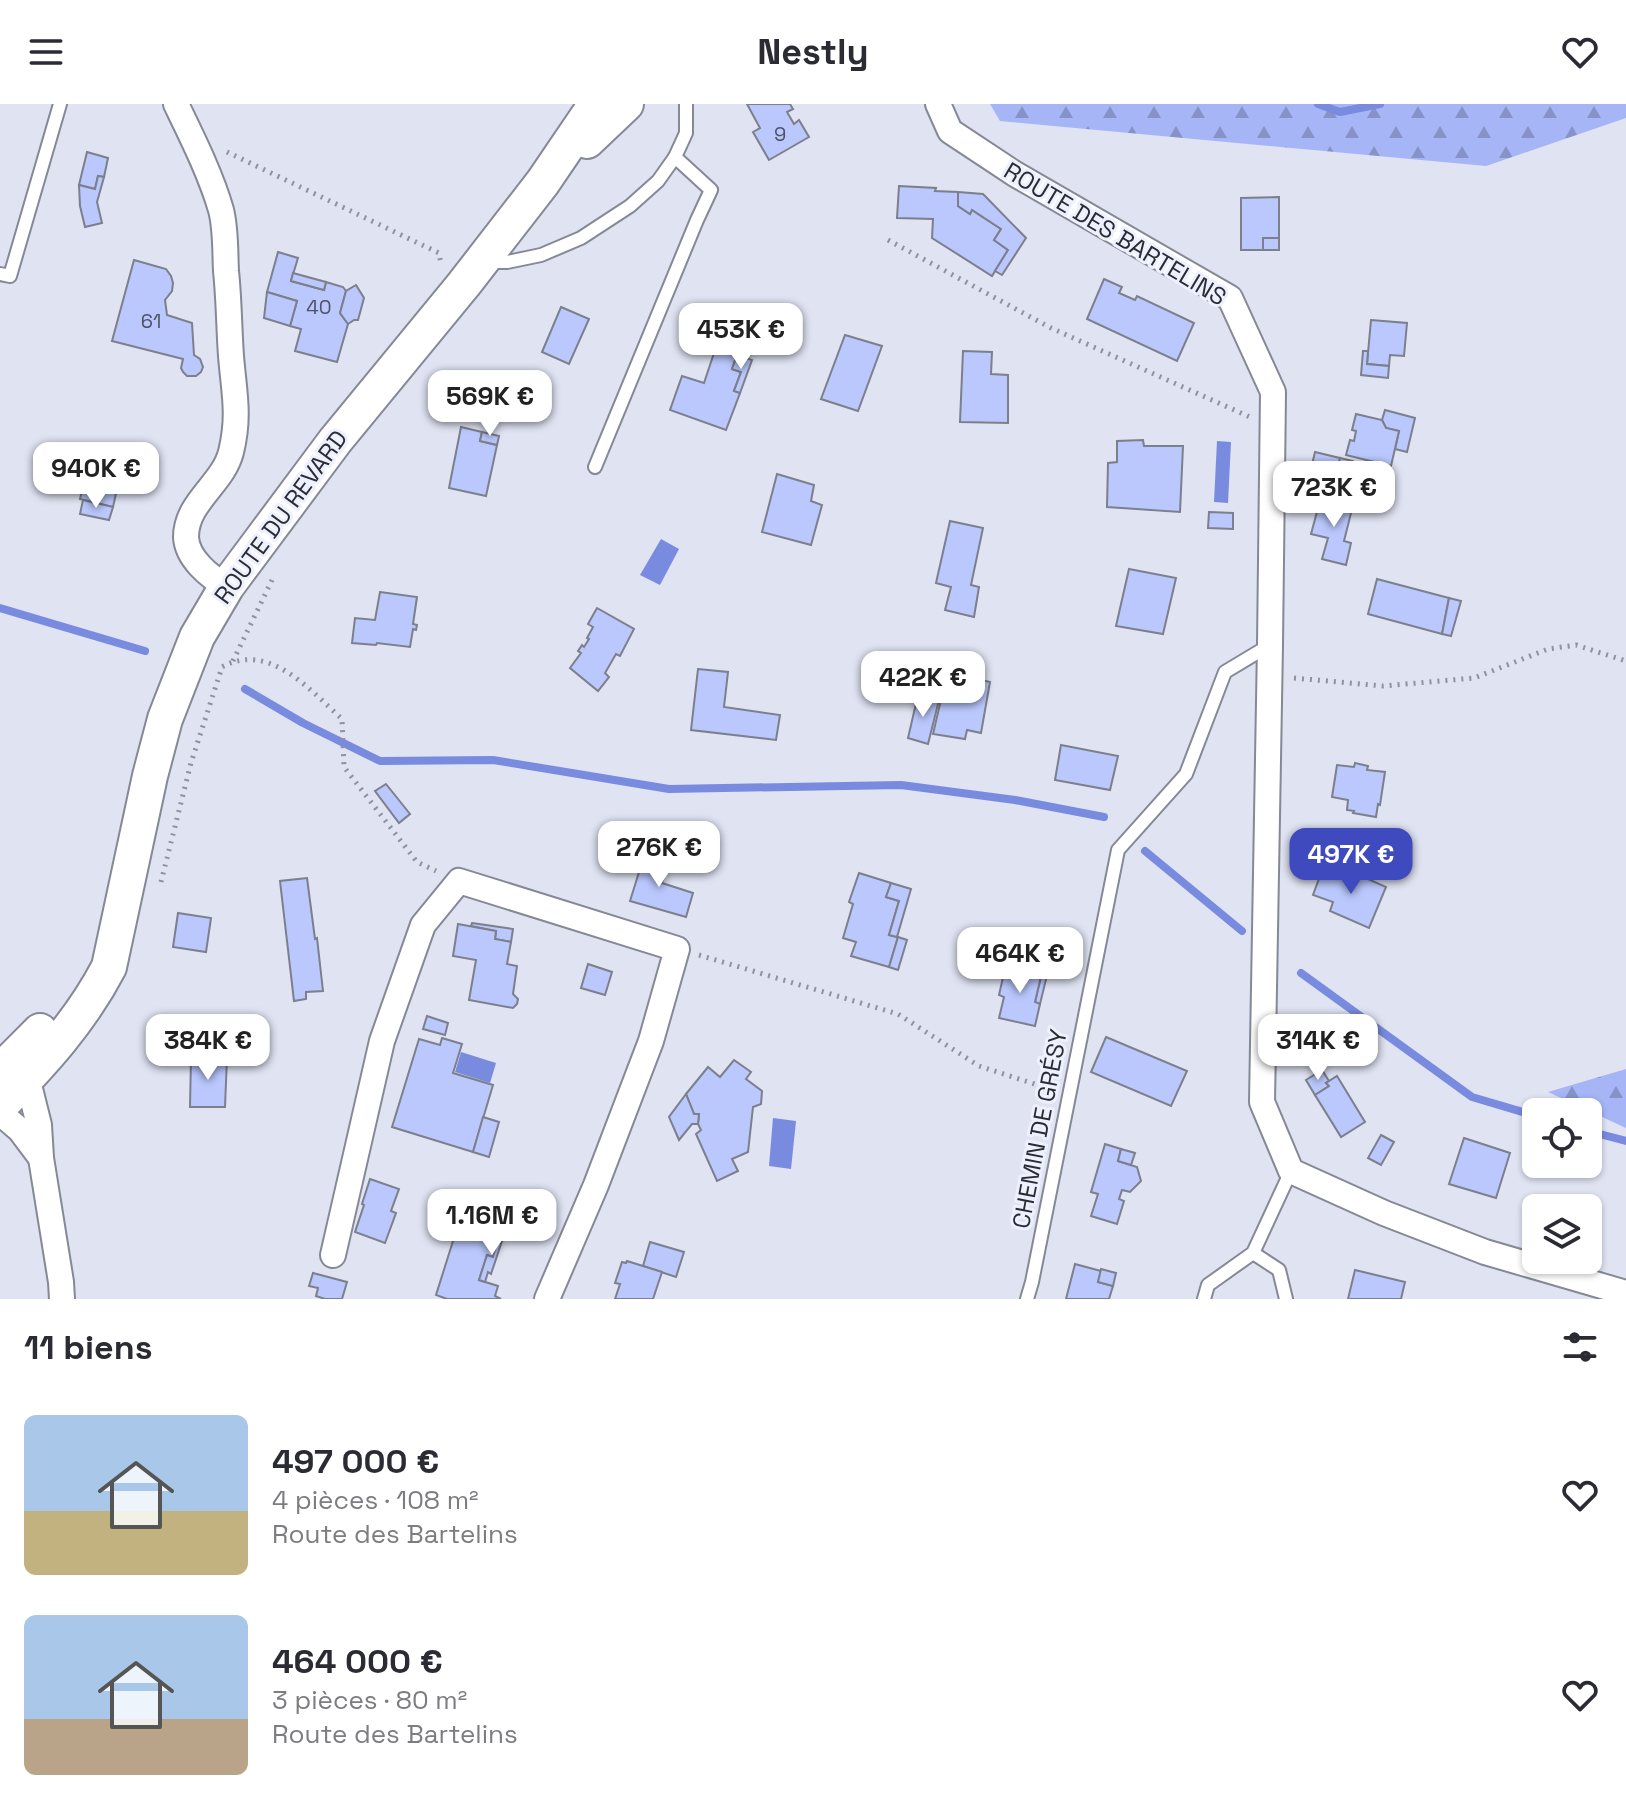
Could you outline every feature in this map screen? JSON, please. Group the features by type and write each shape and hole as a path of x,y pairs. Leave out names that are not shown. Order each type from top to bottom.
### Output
{"main road":[{"name":"ROUTE DU REVARD","path":"0,1106 8,1076 82,982 122,904 165,719 197,637 227,586 335,441 543,182 596,104"},
{"name":"ROUTE DU REVARD","path":"543,182 626,104"}],"street":[{"path":"176,104 200,155 221,212 237,398 236,431 230,458 186,524 186,542 195,559 212,578 227,586"},
{"name":"ROUTE DES BARTELINS","path":"938,104 950,131 1015,174 1230,298 1273,392 1262,1102 1291,1171"},
{"path":"333,1255 382,1041 423,925 459,881 677,949 651,1041 596,1185 547,1299"},
{"path":"8,1076 30,1089 39,1125 62,1299"},
{"path":"0,1113 20,1130 41,1158"},
{"path":"1291,1171 1384,1213 1485,1252 1626,1293"}],"lane":[{"path":"0,274 10,276 60,104"},
{"path":"471,273 541,255 581,238 630,206 658,181 675,157 686,133 686,104"},
{"path":"595,467 711,190 675,157"},
{"name":"CHEMIN DE GRÉSY","path":"1027,1299 1118,850 1186,774 1225,672 1270,645"},
{"path":"1204,1299 1208,1285 1253,1253 1291,1171"},
{"path":"1253,1253 1279,1270 1286,1299"}],"path":[{"path":"222,151 233,153 439,253 443,280 471,273"},
{"path":"888,240 1051,328 1272,427"},
{"path":"232,662 274,577"},
{"path":"1269,675 1383,686 1474,678 1548,649 1576,645 1626,661"},
{"path":"160,889 191,763 222,667 232,662 255,660 286,669 342,719 344,767 417,862 459,881"},
{"path":"677,949 898,1014 979,1066 1069,1095"}],"green space":[{"path":"990,104 1626,104 1626,118 1486,166 1000,121"},
{"path":"1626,1069 1626,1128 1602,1117 1602,1098 1561,1098 1548,1092"}],"shaded area":[{"path":"1217,441 1231,442 1228,503 1214,502"},
{"path":"661,539 679,549 660,585 640,575"},
{"path":"461,1052 496,1063 490,1083 455,1072"},
{"path":"773,1118 796,1121 791,1169 769,1166"}],"building":[{"path":"747,104 790,104 793,109 787,112 794,124 799,120 809,137 769,160 753,132 760,128"},
{"path":"87,152 108,158 104,177 98,176 95,189 79,185"},
{"path":"98,176 104,177 97,202 102,223 85,227 79,185 95,189"},
{"path":"899,186 958,192 958,206 970,214 972,210 1001,229 994,240 1008,250 992,276 932,238 933,219 897,218"},
{"path":"958,192 983,194 1026,238 1002,275 995,271 1008,250 994,240 1001,229 972,210 970,214 958,206"},
{"path":"1279,197 1279,238 1263,238 1263,250 1241,250 1241,198"},
{"path":"1263,238 1279,238 1279,250 1263,250"},
{"path":"278,252 298,258 291,281 324,290 326,282 343,287 346,291 340,313 348,324 337,362 295,351 301,329 290,326 297,301 267,292"},
{"path":"134,260 166,269 171,276 172,291 165,300 167,315 192,323 194,355 203,367 196,376 187,376 183,372 183,359 112,341"},
{"path":"293,273 326,282 324,290 291,281"},
{"path":"1104,279 1122,287 1119,293 1135,300 1137,296 1194,323 1177,361 1087,319"},
{"path":"356,285 364,298 358,320 348,324 340,313 346,291"},
{"path":"267,292 297,301 290,326 264,318"},
{"path":"561,307 589,319 569,364 542,352"},
{"path":"1371,320 1407,323 1404,356 1390,355 1389,366 1367,364"},
{"path":"845,335 882,346 858,411 821,399"},
{"path":"716,347 737,355 732,369 741,372 734,391 740,393 726,430 670,410 682,376 704,383"},
{"path":"963,351 992,352 991,374 1008,375 1008,423 960,422"},
{"path":"1363,351 1368,351 1367,364 1389,366 1388,378 1361,375"},
{"path":"737,355 752,360 740,393 734,391 741,372 732,369"},
{"path":"1385,410 1415,418 1407,452 1395,449 1399,431 1386,428 1382,420"},
{"path":"1356,414 1382,420 1386,428 1399,431 1391,466 1346,455 1350,440 1354,441 1356,431 1352,430"},
{"path":"461,427 482,432 480,441 497,445 486,496 449,488"},
{"path":"482,432 499,436 497,445 480,441"},
{"path":"1143,440 1144,446 1183,446 1180,512 1107,507 1108,463 1117,462 1117,441"},
{"path":"86,447 117,455 115,469 121,471 113,507 80,499 85,477 80,476"},
{"path":"1315,452 1340,458 1336,476 1311,469"},
{"path":"1340,458 1353,461 1349,479 1336,476"},
{"path":"777,474 814,485 811,501 822,505 811,545 762,532"},
{"path":"1321,497 1353,505 1344,541 1351,543 1346,565 1322,559 1328,538 1311,534"},
{"path":"83,500 113,507 109,520 80,514"},
{"path":"1209,512 1233,513 1233,529 1208,528"},
{"path":"950,521 983,528 971,585 979,587 974,617 945,610 951,587 936,583"},
{"path":"1129,569 1176,578 1163,634 1116,626"},
{"path":"1377,579 1449,598 1442,634 1368,614"},
{"path":"380,592 417,597 413,624 417,625 416,630 413,629 410,647 352,643 355,618 375,620"},
{"path":"1449,598 1461,601 1451,636 1442,634"},
{"path":"597,608 634,629 620,656 616,654 605,673 609,677 598,691 570,668 581,653 578,651 589,639 593,627 588,624"},
{"path":"951,657 980,665 977,679 990,682 981,733 967,730 965,739 933,734"},
{"path":"698,669 728,672 724,707 780,715 776,740 691,730"},
{"path":"918,695 939,700 928,744 908,738"},
{"path":"1061,745 1118,756 1110,790 1055,780"},
{"path":"1355,763 1368,766 1367,770 1385,772 1376,817 1353,813 1347,810 1348,800 1332,797 1337,765 1354,767"},
{"path":"386,784 410,814 399,823 375,791"},
{"path":"647,845 672,853 669,863 644,856"},
{"path":"644,856 669,863 662,883 693,893 686,917 630,901"},
{"path":"1323,868 1345,877 1348,870 1386,887 1369,928 1330,911 1333,902 1313,895"},
{"path":"859,873 891,883 886,897 899,901 889,935 898,937 889,967 851,956 856,942 843,938 853,904 849,902"},
{"path":"307,878 323,991 306,992 306,999 294,1001 280,881"},
{"path":"891,883 911,889 897,937 889,935 899,901 886,897"},
{"path":"178,913 211,918 206,952 173,947"},
{"path":"472,923 513,929 511,942 495,939 496,931 471,926"},
{"path":"458,924 496,931 495,939 511,942 507,964 517,966 513,994 518,999 513,1008 469,1000 476,960 453,956"},
{"path":"898,937 907,940 898,970 889,967"},
{"path":"1009,953 1050,963 1040,1004 1035,1002 1042,972 1006,964"},
{"path":"588,964 612,972 605,995 581,988"},
{"path":"1006,964 1042,972 1035,1002 1040,1004 1035,1026 999,1018 1004,997 999,995"},
{"path":"427,1016 448,1023 445,1035 423,1029"},
{"path":"1106,1037 1187,1071 1171,1106 1091,1072"},
{"path":"442,1038 462,1044 453,1073 493,1085 473,1152 392,1127 419,1039 440,1045"},
{"path":"191,1058 227,1058 225,1107 190,1107"},
{"path":"734,1060 751,1072 746,1079 762,1091 761,1104 753,1107 748,1152 732,1159 738,1171 717,1181 696,1134 701,1130 699,1114 694,1114 686,1094 708,1067 720,1077"},
{"path":"1322,1070 1329,1086 1315,1095 1306,1080"},
{"path":"1337,1076 1365,1122 1341,1137 1315,1095"},
{"path":"686,1094 694,1114 699,1114 698,1124 692,1124 679,1140 669,1117"},
{"path":"483,1117 499,1122 489,1157 473,1152"},
{"path":"1381,1135 1394,1142 1381,1165 1368,1158"},
{"path":"1464,1138 1510,1153 1496,1198 1449,1184"},
{"path":"1105,1144 1121,1149 1118,1161 1137,1167 1141,1181 1130,1192 1122,1190 1119,1199 1124,1201 1117,1224 1091,1216 1098,1194 1091,1192"},
{"path":"1121,1149 1135,1153 1131,1165 1118,1161"},
{"path":"370,1179 399,1189 391,1211 396,1213 385,1243 355,1232"},
{"path":"459,1222 500,1235 493,1257 487,1255 479,1280 498,1286 495,1296 501,1299 447,1299 436,1295"},
{"path":"502,1225 507,1226 491,1274 488,1272 485,1282 479,1280 487,1255 493,1257"},
{"path":"650,1242 684,1252 676,1277 643,1266"},
{"path":"622,1262 662,1272 653,1299 615,1299 620,1284 615,1283"},
{"path":"1075,1264 1101,1271 1098,1282 1113,1286 1109,1299 1066,1299"},
{"path":"1101,1269 1116,1273 1113,1286 1098,1282"},
{"path":"1355,1270 1405,1282 1401,1299 1348,1299"},
{"path":"313,1273 347,1282 342,1299 316,1296 318,1288 309,1286"}],"waterway":[{"path":"1318,104 1340,112 1380,104"},
{"path":"0,608 145,651"},
{"path":"245,689 303,723 380,761 493,760 669,789 901,785 1015,800 1104,817"},
{"path":"1145,851 1242,931"},
{"path":"1301,973 1472,1097 1522,1112"},
{"path":"1602,1135 1626,1141"}]}
